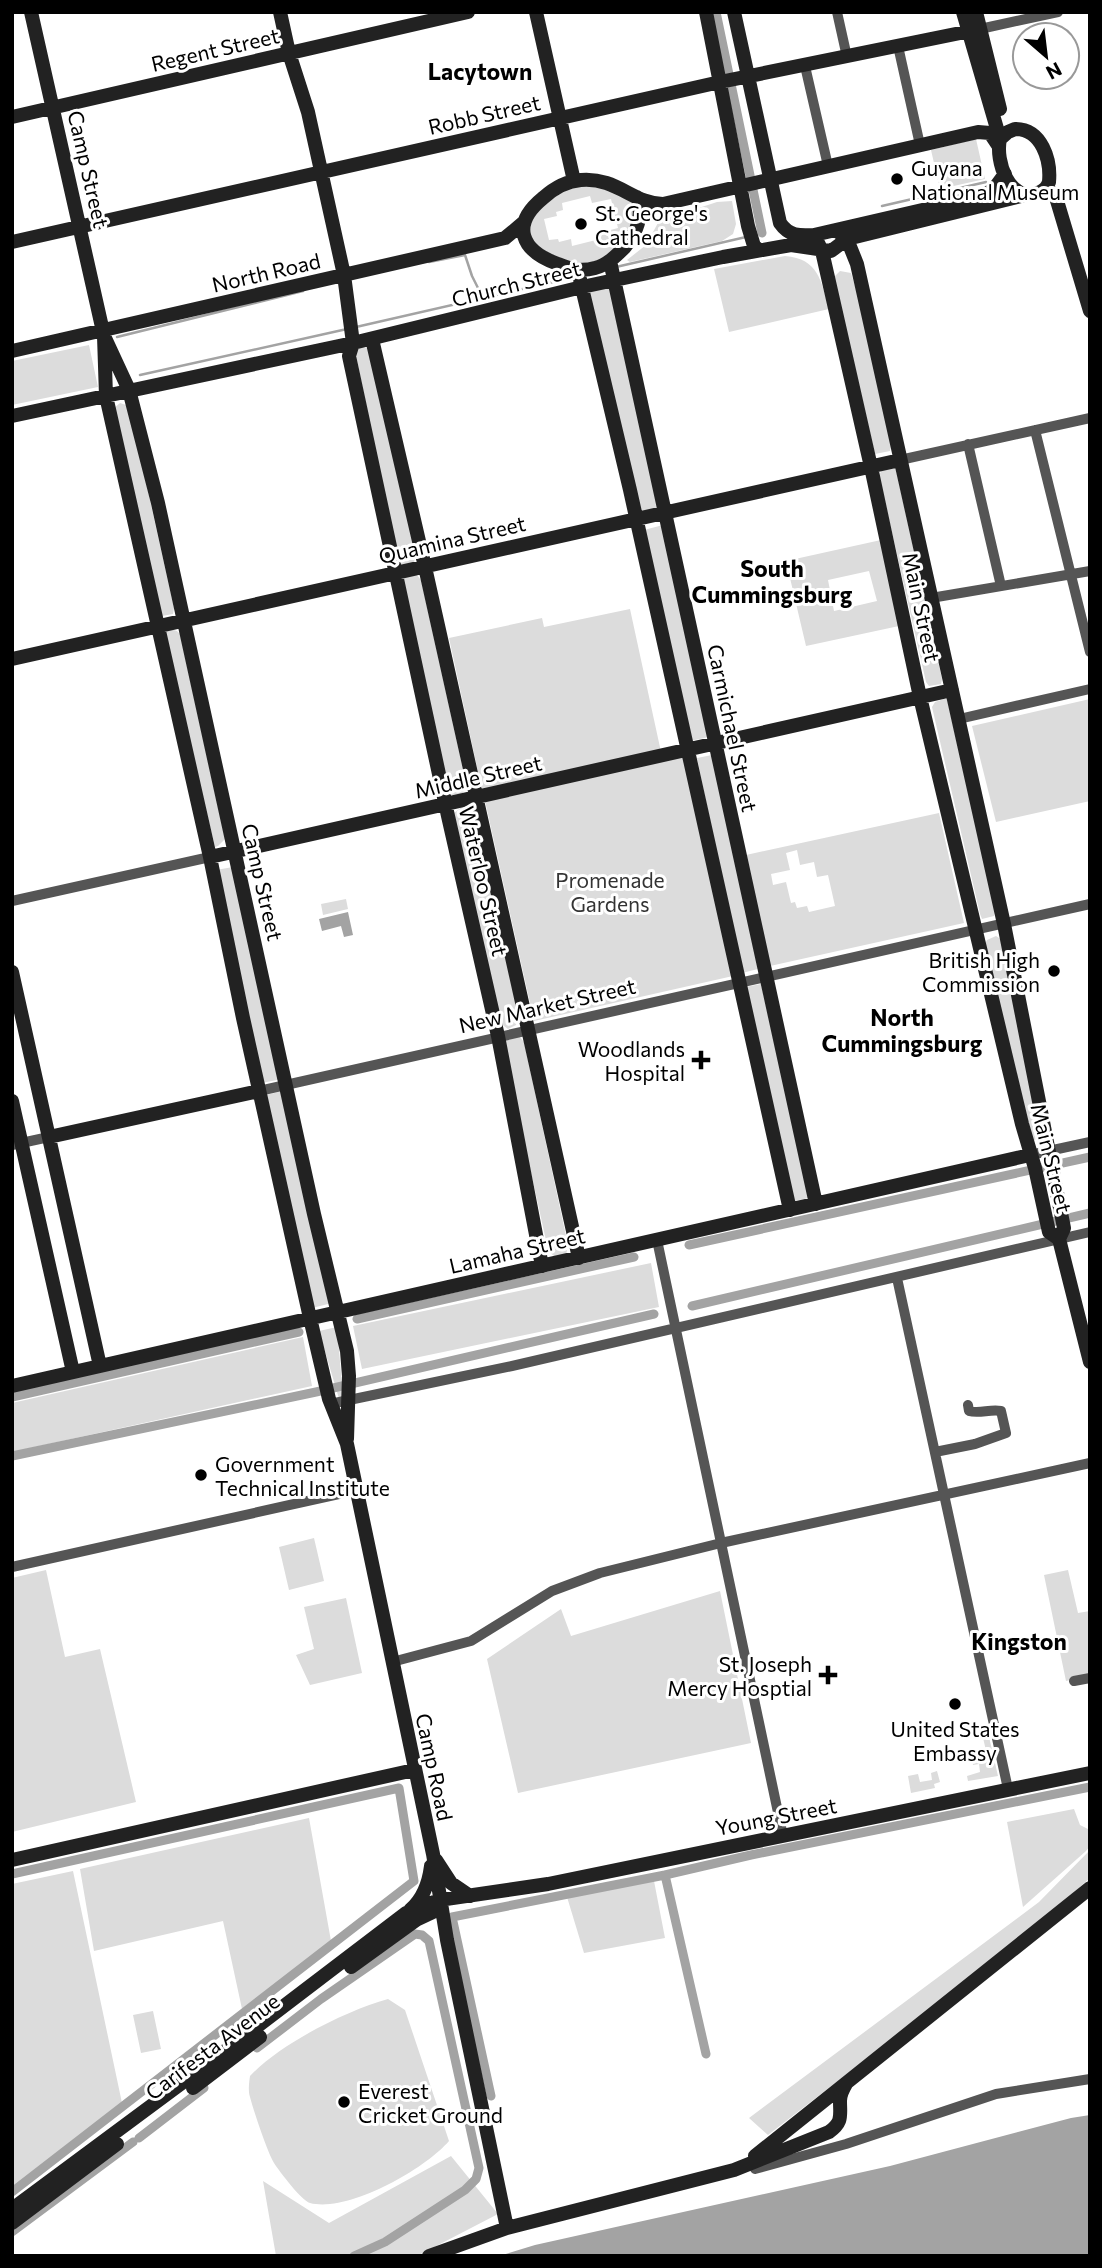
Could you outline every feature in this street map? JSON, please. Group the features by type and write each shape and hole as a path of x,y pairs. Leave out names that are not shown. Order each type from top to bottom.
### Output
{"street":[{"name":"Camp Street","path":"31,12 103,334 106,397 312,1326"},
{"name":"Waterloo Street","path":"280,12 289,53 308,112 344,275 354,343 349,356 445,805 498,1037 542,1266"},
{"name":"Regent Street","path":"12,117 468,12"},
{"path":"536,12 574,181"},
{"path":"706,12 734,80 784,228 799,236 842,235 1044,190 1050,191 1055,196 1090,312"},
{"path":"734,12 734,80 748,226 752,241 765,249 778,240 784,228"},
{"path":"837,12 847,57"},
{"path":"963,12 974,31 1002,117 1005,123 1015,130"},
{"path":"976,12 974,31 1004,174 1014,189 1025,195"},
{"name":"Robb Street","path":"12,242 734,80 1058,12"},
{"path":"898,46 920,145"},
{"path":"805,66 828,166"},
{"path":"999,142 1008,132 1015,130 1032,134 1042,145 1050,174 1049,184 1044,190"},
{"path":"790,1210 689,750 580,278 533,252 523,233 523,223 532,208 551,191 574,181 604,181 637,197 663,204 984,131 992,134 999,142"},
{"path":"822,251 833,250 842,235 982,196 994,189 1004,174"},
{"path":"580,278 596,268 612,270 636,230 641,210 637,197"},
{"name":"North Road","path":"12,351 103,334 505,238 523,223"},
{"path":"723,257 737,244 748,226"},
{"name":"Main Street","path":"814,235 822,251 920,697 1032,1162 1057,1233"},
{"name":"Main Street","path":"842,235 857,264 1004,923 1049,1157 1057,1233"},
{"name":"Church Street","path":"12,416 372,339 612,270 723,257 791,245 822,251"},
{"name":"Carmichael Street","path":"612,270 816,1204"},
{"name":"Camp Street","path":"103,334 129,390 158,503 340,1319 349,1376 347,1444"},
{"name":"Waterloo Street","path":"372,339 579,1258"},
{"path":"900,460 1090,418"},
{"path":"1035,430 1090,652"},
{"path":"968,444 1001,586"},
{"name":"Quamina Street","path":"12,659 900,460"},
{"path":"931,598 1090,571"},
{"path":"959,719 1090,689"},
{"name":"Middle Street","path":"12,901 952,690"},
{"name":"New Market Street","path":"17,1144 1090,904"},
{"path":"12,972 100,1366"},
{"path":"12,1101 17,1144 73,1372"},
{"path":"1032,1162 1090,1142"},
{"name":"Lamaha Street","path":"12,1386 100,1366 312,1326 542,1266 816,1204 1032,1162"},
{"path":"329,1401 513,1366 897,1278 1057,1233 1090,1232"},
{"path":"1057,1233 1090,1362"},
{"path":"657,1240 783,1836"},
{"path":"897,1278 1009,1789"},
{"name":"Camp Road","path":"312,1326 329,1401 347,1444 349,1492 392,1662 507,2228"},
{"path":"935,1452 975,1444 1006,1433 1001,1411 975,1413 969,1411 968,1405"},
{"path":"392,1662 471,1641 552,1591 609,1570 1090,1462"},
{"path":"12,1567 349,1492"},
{"path":"1074,1681 1090,1678"},
{"path":"12,1860 414,1770"},
{"name":"Young Street","path":"440,1904 1090,1773"},
{"path":"433,1854 451,1883 470,1896"},
{"path":"433,1854 430,1875 411,1917 428,1920 436,1925 447,1940"},
{"path":"734,2170 758,2154 1090,1888"},
{"name":"Carifesta Avenue","path":"12,2209 411,1917 440,1904"},
{"name":"Carifesta Avenue","path":"12,2223 411,1917"},
{"path":"755,2169 846,2144 996,2094 1090,2079"},
{"path":"429,2256 507,2228 734,2170 829,2132 837,2127 841,2119 841,2096 846,2084"}],"green space":[{"path":"976,139 985,179 940,189 931,150"},
{"path":"600,184 633,201 635,224 613,250 596,261 586,263 566,260 546,252 530,240 528,220 533,212 572,186","holes":["590,196 592,203 611,199 618,228 599,233 600,239 572,246 571,239 559,242 558,239 549,240 544,219 557,216 556,212 563,210 562,203"]},
{"path":"732,201 736,224 733,234 722,241 630,262 627,260 646,245 659,221 717,202"},
{"path":"785,256 805,262 817,273 829,309 729,332 714,269"},
{"path":"840,271 851,273 859,299 890,451 875,454 835,281 835,276"},
{"path":"611,286 659,510 638,515 589,290"},
{"path":"89,345 98,387 12,405 12,361"},
{"path":"367,348 370,353 415,550 414,566 399,566 355,350"},
{"path":"120,403 129,406 174,608 173,614 162,616 113,409"},
{"path":"894,467 941,684 929,686 926,682 879,475 882,470"},
{"path":"663,525 709,737 690,741 644,530"},
{"path":"881,540 899,626 806,646 786,561","holes":["869,571 877,601 834,611 828,580"]},
{"path":"416,574 421,580 466,783 463,793 454,797 447,791 403,577"},
{"path":"630,609 661,752 482,790 449,638 542,618 544,627"},
{"path":"170,629 180,634 225,839 215,847 164,633"},
{"path":"947,699 995,911 994,916 982,919 932,707 935,702"},
{"path":"1090,699 1090,801 996,822 972,726"},
{"path":"712,755 758,969 742,973 697,758"},
{"name":"Promenade Gardens","path":"684,756 733,976 534,1021 485,801"},
{"path":"470,806 475,812 519,1015 516,1025 508,1029 500,1023 454,813 462,807"},
{"path":"939,813 964,923 770,966 746,855","holes":["797,850 800,865 814,862 817,877 828,875 835,906 809,912 807,906 797,908 795,902 791,903 786,882 773,885 771,874 790,870 786,853"]},
{"path":"233,867 282,1079 262,1083 216,870"},
{"path":"346,899 348,909 323,915 321,904"},
{"path":"996,936 1002,940 1042,1136 1033,1141 985,944"},
{"path":"761,984 809,1198 794,1201 746,987"},
{"path":"519,1036 524,1042 568,1245 566,1255 557,1258 550,1253 547,1245 507,1064 506,1039"},
{"path":"283,1091 332,1303 312,1308 266,1095"},
{"path":"651,1263 659,1307 362,1369 353,1326"},
{"path":"337,1327 345,1419 319,1331"},
{"path":"303,1337 312,1386 12,1452 12,1403"},
{"path":"314,1538 324,1581 289,1590 279,1547"},
{"path":"46,1570 65,1657 100,1649 136,1802 12,1832 12,1578"},
{"path":"1068,1570 1078,1613 1090,1611 1090,1676 1066,1681 1044,1575"},
{"path":"720,1591 751,1743 518,1793 487,1659 561,1609 571,1636"},
{"path":"346,1598 362,1673 310,1685 296,1655 314,1649 304,1607"},
{"path":"987,1728 998,1776 968,1781 967,1776 980,1772 979,1764 973,1765 972,1759 987,1755 981,1729"},
{"path":"937,1771 940,1782 934,1784 935,1788 911,1793 908,1776 918,1774 920,1782 932,1780 931,1773"},
{"path":"1074,1809 1080,1825 1090,1830 1090,1846 1023,1907 1007,1822"},
{"path":"309,1818 331,1941 242,2009 223,1921 94,1951 80,1869"},
{"path":"1090,1850 1090,1878 1025,1936 768,2135 749,2118 1039,1902"},
{"path":"73,1871 122,2103 12,2188 12,1884"},
{"path":"654,1881 665,1938 584,1953 567,1897"},
{"name":"Everest Cricket Ground","path":"388,1999 405,2010 449,2141 422,2164 385,2186 344,2201 310,2203 301,2197 271,2157 249,2095 250,2076 278,2052 314,2030"},
{"path":"153,2011 161,2049 141,2053 133,2015"},
{"path":"451,2156 498,2214 417,2256 276,2256 263,2181 329,2223"}],"shaded area":[{"path":"348,912 353,935 344,937 341,926 322,931 319,919"},
{"path":"1090,2115 1090,2256 499,2256 535,2245 890,2166"}],"waterway":[{"path":"716,12 762,233"},
{"path":"882,206 986,182"},
{"path":"616,267 746,237"},
{"path":"429,262 465,255 483,298"},
{"path":"356,327 575,277"},
{"path":"117,337 303,291"},
{"path":"140,375 347,329"},
{"path":"689,1245 1090,1157"},
{"path":"692,1306 1090,1213"},
{"path":"357,1319 634,1257"},
{"path":"12,1456 316,1392 654,1314"},
{"path":"12,1397 299,1332"},
{"path":"706,2054 665,1875 751,1855 1090,1787"},
{"path":"12,1874 399,1788 414,1881 12,2192"},
{"path":"491,2096 452,1917 665,1875"},
{"path":"257,2048 321,1999 415,1934 422,1935 429,1941 479,2168 476,2179 465,2190 385,2242 354,2256"},
{"path":"139,2138 204,2088"},
{"path":"12,2232 133,2142"}],"place":[{"name":"Guyana National Museum","path":"897,179"},
{"name":"St. George's Cathedral","path":"581,224"},
{"name":"British High Commission","path":"1054,971"},
{"name":"Woodlands Hospital","path":"701,1060"},
{"name":"Government Technical Institute","path":"201,1475"},
{"name":"St. Joseph Mercy Hosptial","path":"828,1675"},
{"name":"United States Embassy","path":"955,1704"},
{"name":"Everest Cricket Ground","path":"344,2102"}],"district":[{"name":"Lacytown","path":"480,71"},
{"name":"South Cummingsburg","path":"772,581"},
{"name":"North Cummingsburg","path":"902,1030"},
{"name":"Kingston","path":"1019,1641"}]}
